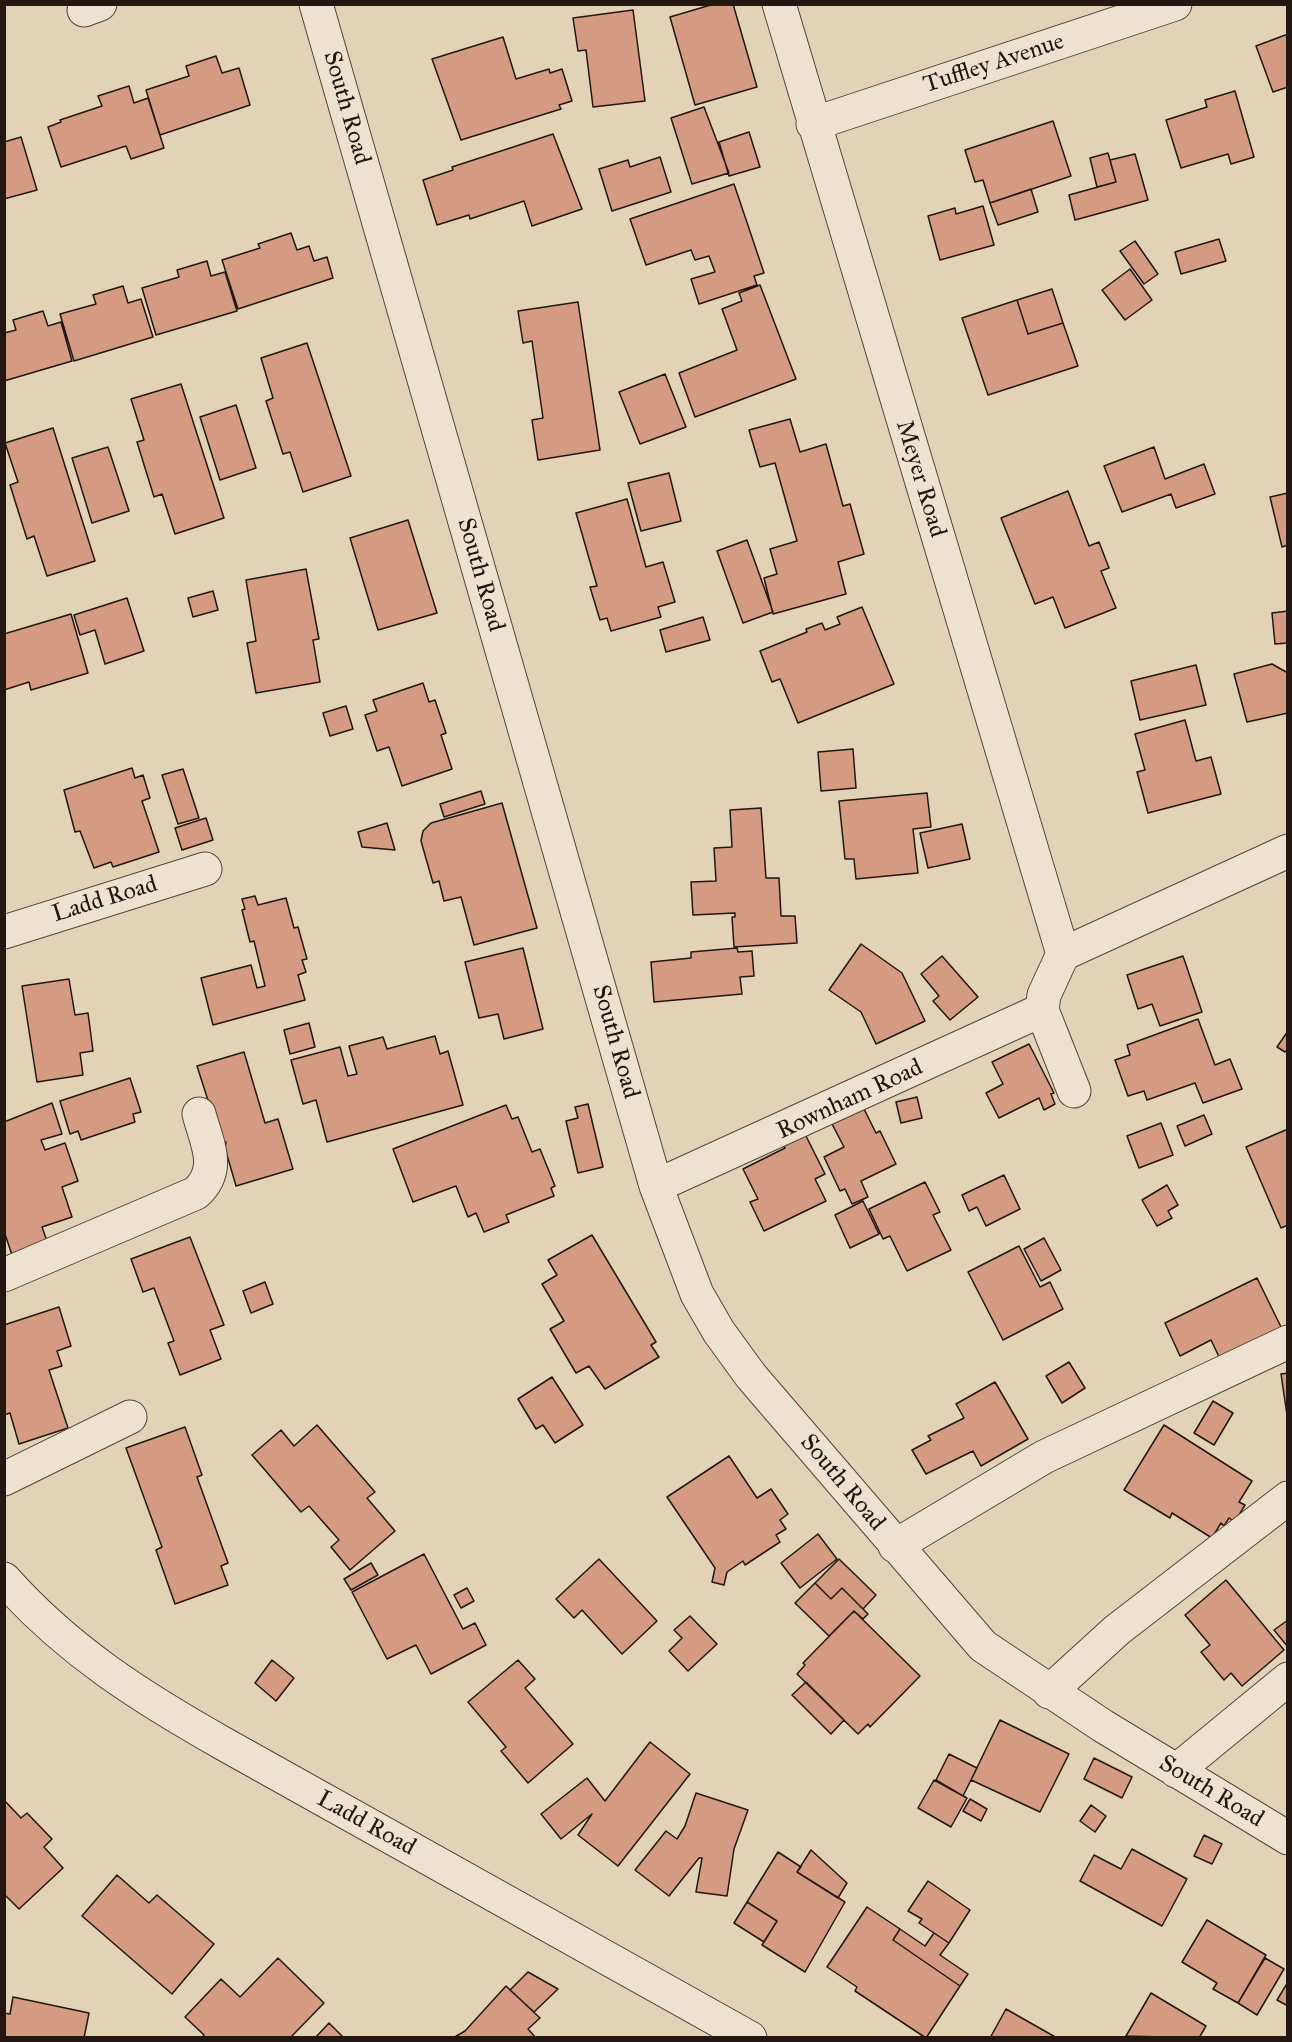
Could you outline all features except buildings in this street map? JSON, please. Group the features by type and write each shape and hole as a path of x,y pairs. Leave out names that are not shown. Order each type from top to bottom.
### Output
{"street":[{"name":"South Road","path":"316,4 656,1186 697,1294 719,1332 751,1376 983,1646 1049,1692 1287,1838"},
{"name":"Meyer Road","path":"779,4 1063,954"},
{"name":"Tuffley Avenue","path":"813,124 1175,4"},
{"path":"1074,1091 1042,1010 1044,995 1063,954 1287,851"},
{"name":"Ladd Road","path":"4,932 205,869"},
{"name":"Rownham Road","path":"656,1186 1042,1010"},
{"path":"4,1275 196,1193 207,1183 212,1162 199,1114"},
{"path":"895,1546 1044,1456 1287,1342"},
{"path":"4,1479 130,1417"},
{"path":"1049,1692 1117,1630 1287,1498"},
{"name":"Ladd Road","path":"4,1579 69,1644 137,1693 234,1750 750,2037"},
{"path":"1176,1771 1287,1679"}]}
